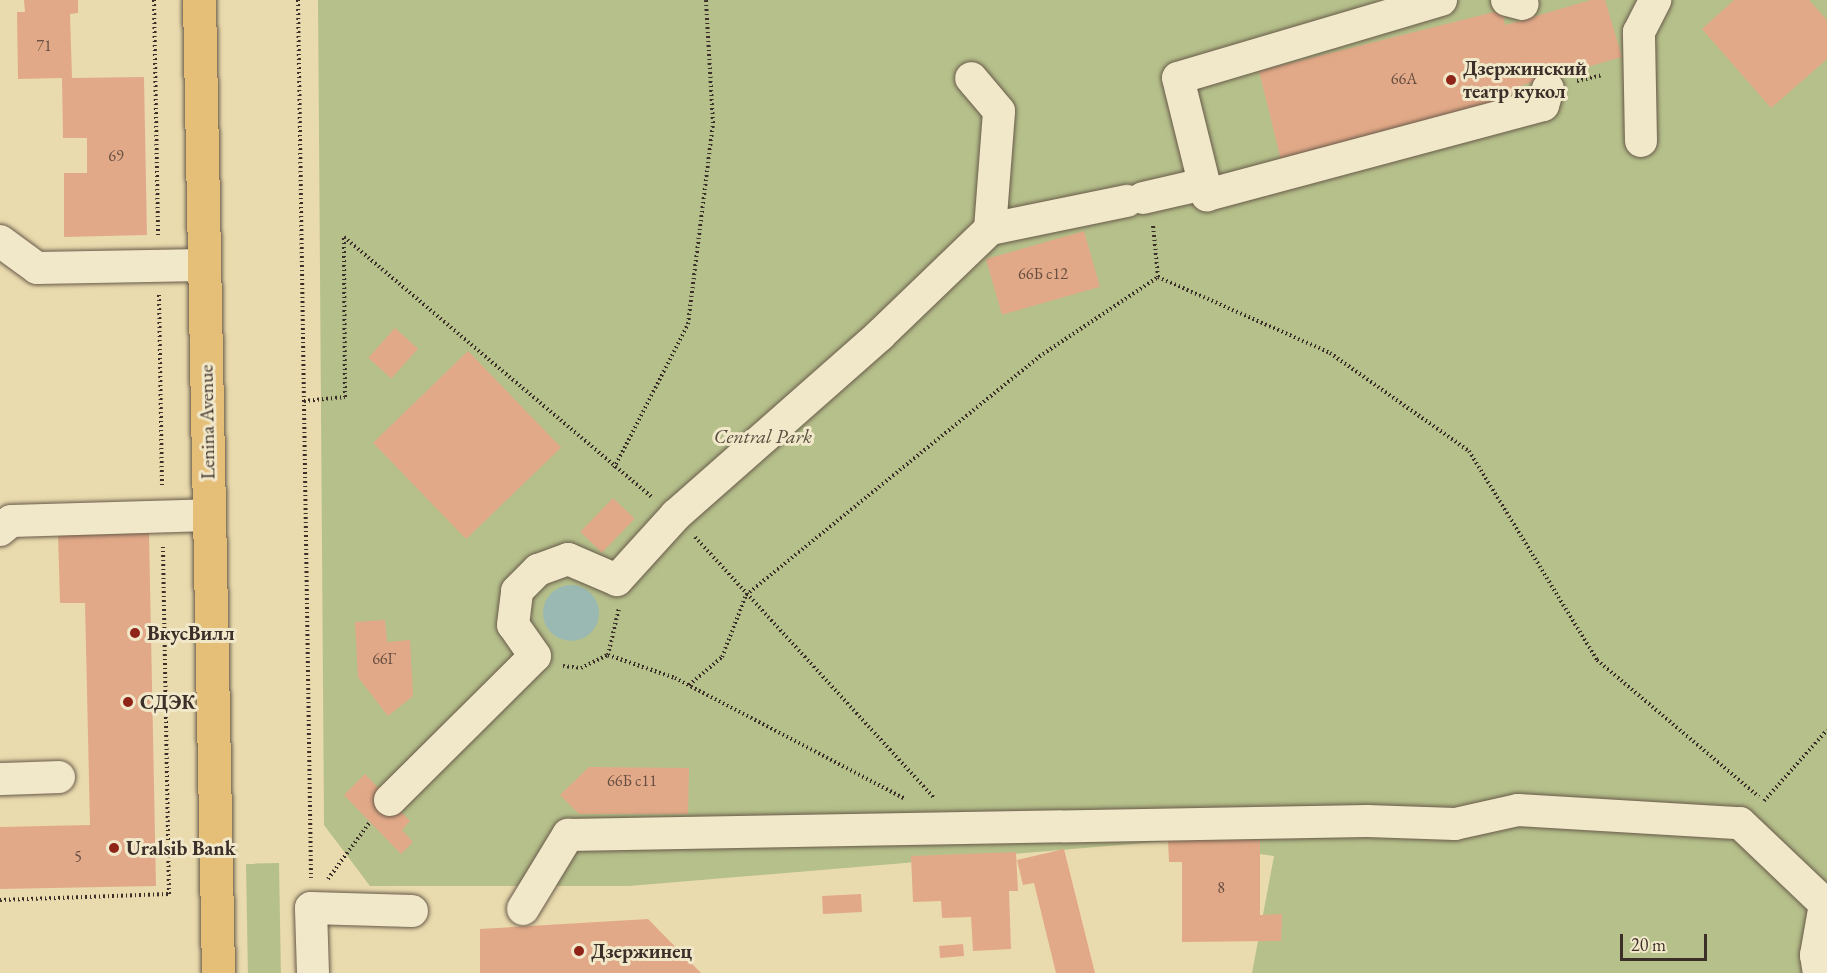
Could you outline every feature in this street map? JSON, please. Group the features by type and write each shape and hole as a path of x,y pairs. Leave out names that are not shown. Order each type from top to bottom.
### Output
{"main road":[{"name":"Lenina Avenue","path":"200,0 218,973"}],"street":[{"path":"1441,0 1178,78 1207,195 1543,105 1548,89"},
{"path":"1641,141 1639,32 1655,0"},
{"path":"971,78 999,111 990,229"},
{"path":"390,800 535,656 513,625 517,591 538,570 568,559 617,580 676,515 880,335 990,229 1204,184"},
{"path":"0,241 37,268 204,265"},
{"path":"0,530 11,521 209,515"},
{"path":"0,779 59,777"},
{"path":"523,909 567,835 1455,824 1518,810 1740,823 1826,904 1816,955 1819,973"},
{"path":"313,973 311,908 412,911"}],"path":[{"path":"154,0 158,238"},
{"path":"298,0 311,908"},
{"path":"614,468 688,324 713,123 706,0"},
{"path":"1140,198 1158,277"},
{"path":"304,401 345,398 344,237 614,468 676,515 746,595 964,830"},
{"path":"689,685 723,657 746,595 1043,354 1158,277"},
{"path":"1158,277 1330,353 1468,451 1597,660 1764,801"},
{"path":"159,286 162,501"},
{"path":"0,900 169,894 163,536"},
{"path":"609,655 620,618 617,580"},
{"path":"535,656 548,664 581,668 609,655 689,685 912,802"},
{"path":"1740,823 1764,801 1827,730"},
{"path":"311,908 338,862 390,800"}],"green space":[{"name":"Central Park","path":"318,0 1827,0 1827,973 1252,973 1274,856 1168,841 629,886 370,886 324,825"},
{"path":"279,863 281,973 248,973 246,864"}],"water":[{"path":"565,585 577,585 587,589 595,597 599,613 595,629 587,637 577,641 565,641 555,637 547,629 543,619 543,607 547,597 555,589"}],"building":[{"path":"24,0 78,0 78,13 70,14 72,78 144,77 147,235 64,237 64,173 87,173 87,138 63,138 62,78 18,79 17,12 25,12"},
{"path":"1591,0 1605,0 1622,57 1520,86 1523,100 1281,160 1259,71 1502,10 1505,25"},
{"path":"1734,0 1809,0 1827,20 1827,59 1771,108 1702,29"},
{"path":"1084,231 1100,287 1002,315 986,259"},
{"path":"395,328 418,349 391,378 368,358"},
{"path":"468,351 561,447 466,539 373,443"},
{"path":"613,498 635,519 602,553 580,532"},
{"path":"149,533 156,886 0,889 0,827 90,825 85,603 60,603 58,534"},
{"path":"385,620 387,642 410,640 413,696 388,716 358,677 355,622"},
{"path":"589,767 689,768 688,814 579,814 560,795"},
{"path":"365,774 410,821 402,830 413,842 401,854 344,795"},
{"path":"1168,840 1260,840 1260,915 1282,914 1281,941 1182,942 1182,862 1169,862"},
{"path":"1064,849 1095,973 1056,973 1034,883 1023,885 1017,860"},
{"path":"1016,852 1018,891 1009,891 1011,949 973,951 971,917 942,918 941,901 913,902 911,856"},
{"path":"861,894 862,912 823,914 822,896"},
{"name":"Дзержинец","path":"648,919 701,973 480,973 480,929"},
{"path":"963,944 964,956 940,958 939,946"}],"place":[{"name":"Дзержинский театр кукол","path":"1451,80"},
{"name":"ВкусВилл","path":"135,633"},
{"name":"СДЭК","path":"128,702"},
{"name":"Uralsib Bank","path":"114,848"},
{"name":"Дзержинец","path":"579,951"}]}
